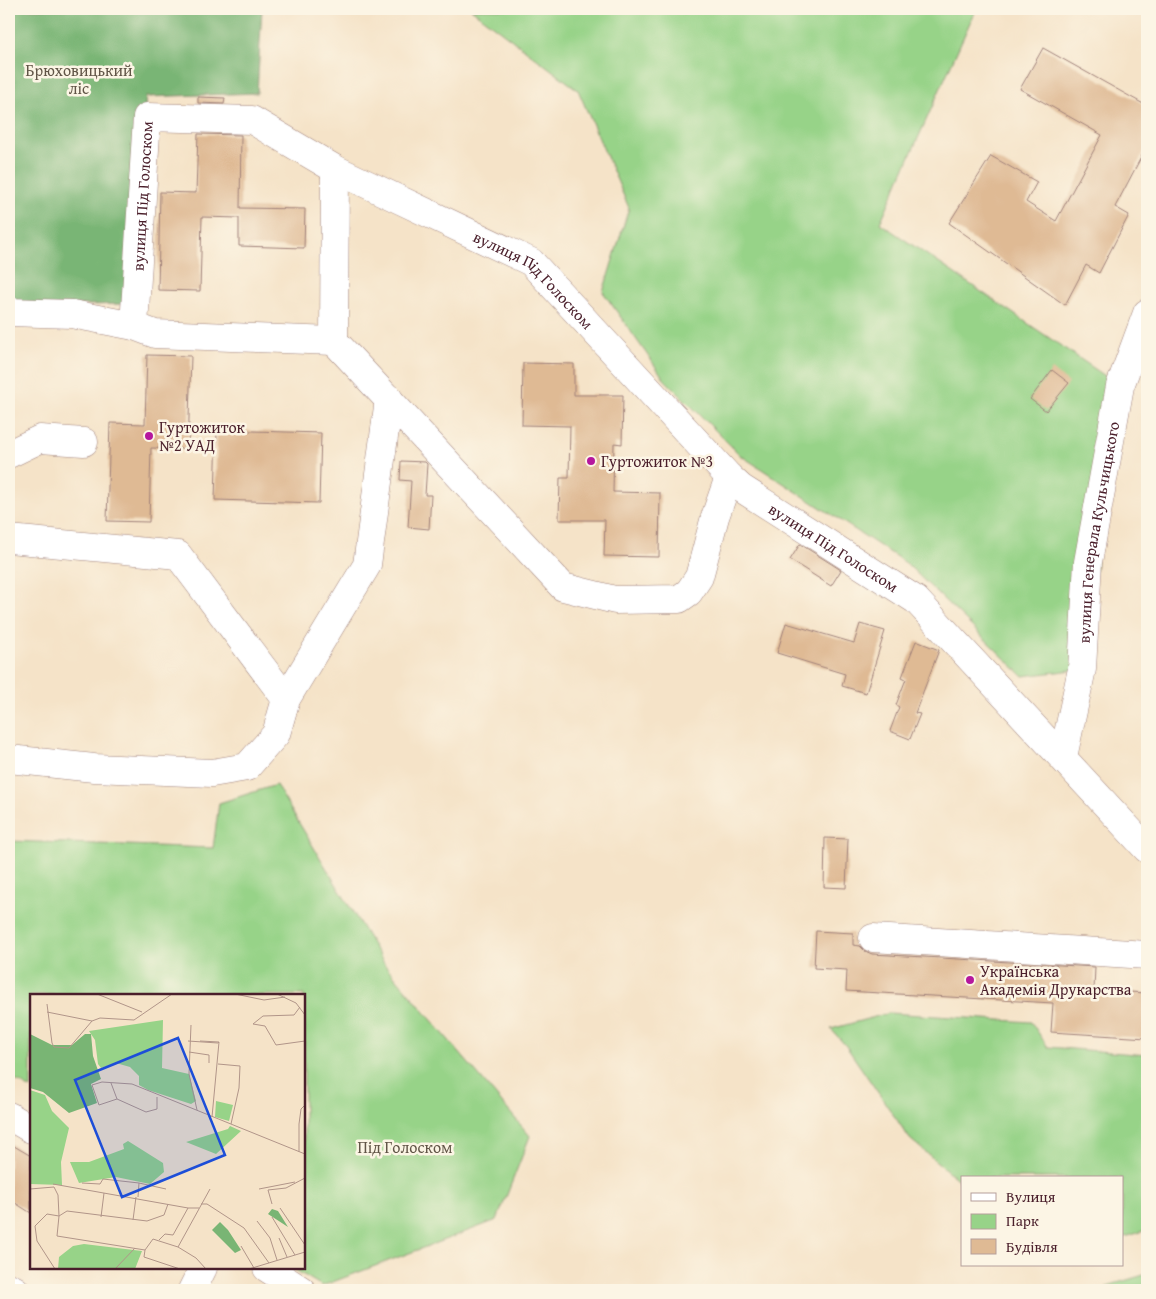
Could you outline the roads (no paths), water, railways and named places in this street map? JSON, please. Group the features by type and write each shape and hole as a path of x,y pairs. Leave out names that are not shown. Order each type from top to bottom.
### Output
{"street":[{"name":"вулиця Під Голоском","path":"134,326 147,117 252,120 335,169 530,262 741,488 916,600 1147,849"},
{"path":"335,169 334,341 563,587 614,600 679,599 689,592 699,577 715,517 729,477"},
{"path":"9,312 72,314 134,326 155,334 334,341"},
{"name":"вулиця Генерала Кульчицького","path":"1063,757 1082,669 1088,562 1118,396 1147,314"},
{"path":"9,759 94,768 212,773 247,767 276,734 286,699 367,565 389,399"},
{"path":"9,454 40,439 84,442"},
{"path":"9,540 178,555 286,699"},
{"path":"873,938 1147,955"},
{"path":"9,1116 30,1128"},
{"path":"192,1290 202,1269"},
{"path":"269,1269 301,1290"},
{"path":"9,1287 15,1290"}],"place":[{"name":"Гуртожиток №2 УАД","path":"149,436"},
{"name":"Гуртожиток №3","path":"591,461"},
{"name":"Українська Академія Друкарства","path":"970,980"}],"park label":[{"name":"Брюховицький ліс","path":"79,79"},
{"name":"Під Голоском","path":"405,1147"}]}
